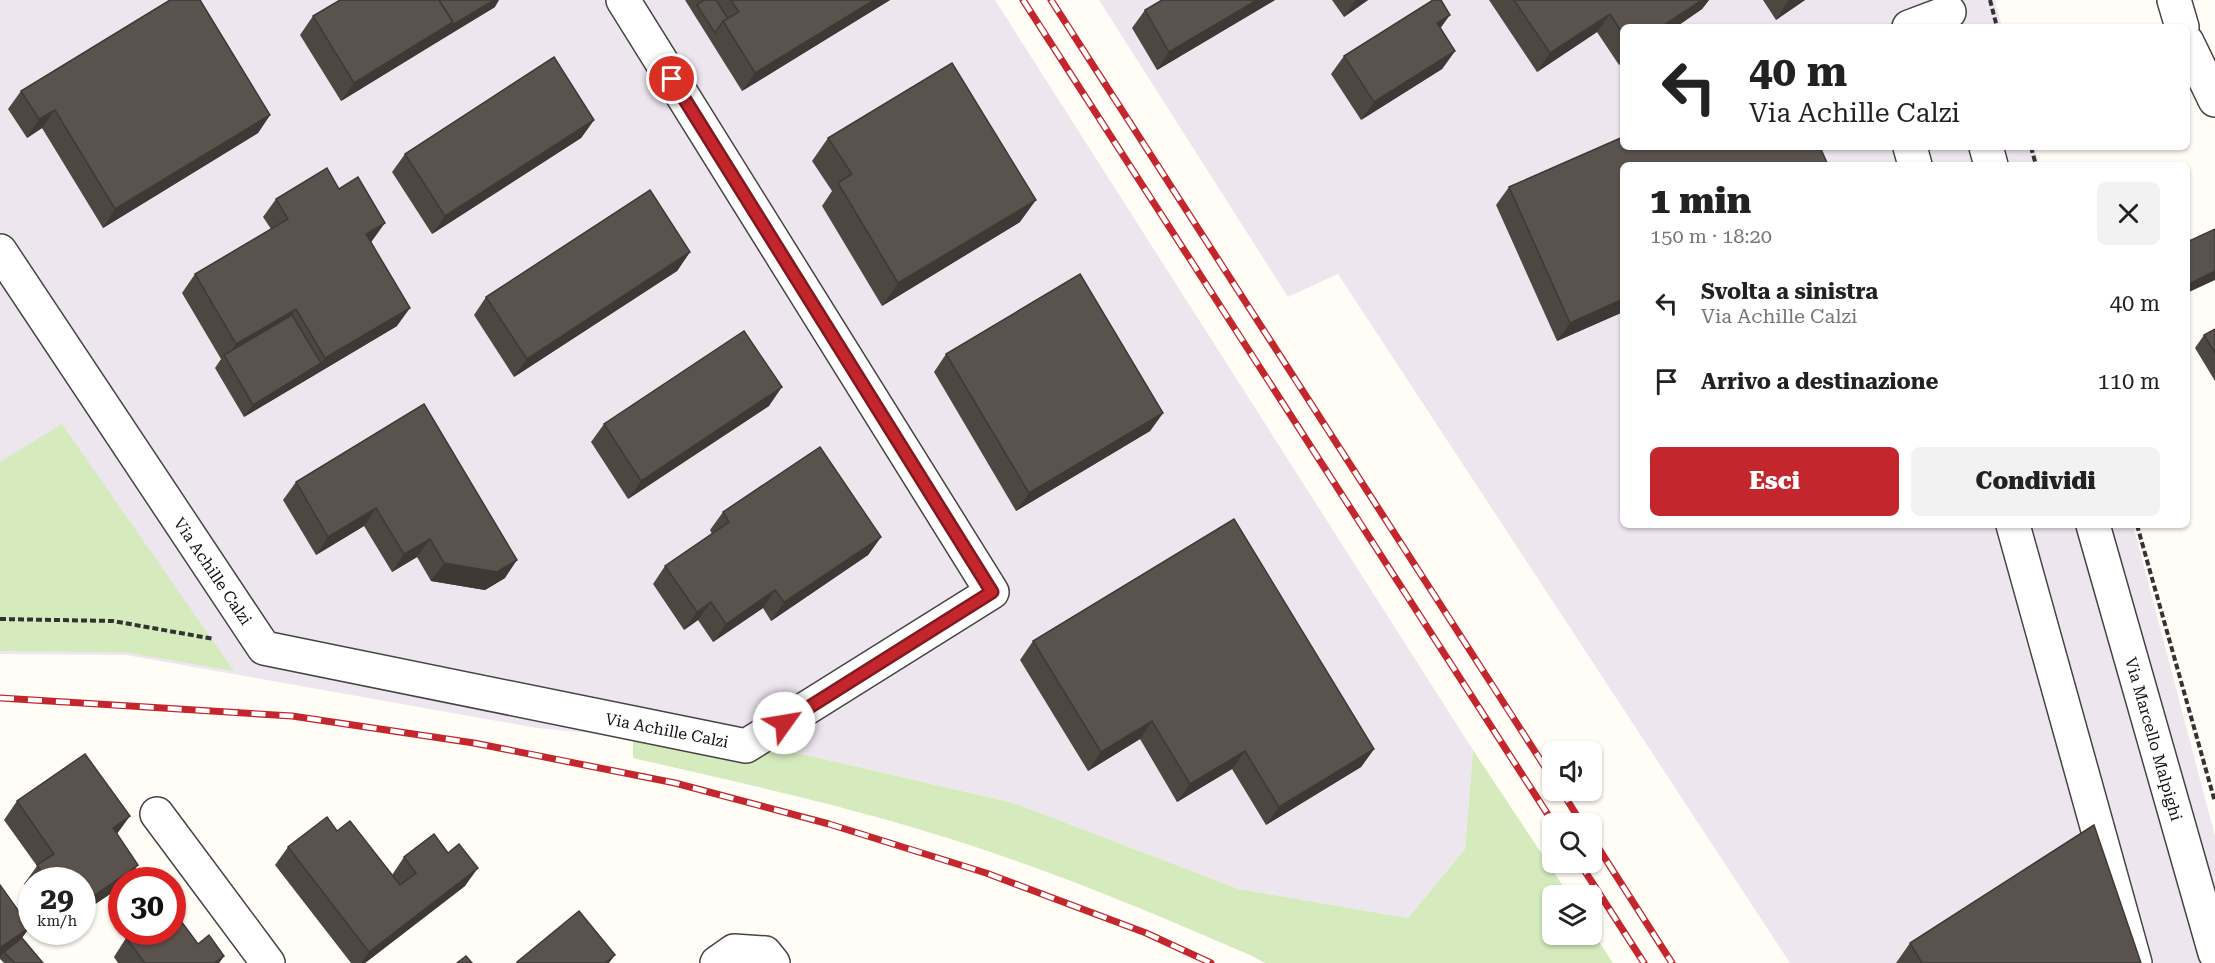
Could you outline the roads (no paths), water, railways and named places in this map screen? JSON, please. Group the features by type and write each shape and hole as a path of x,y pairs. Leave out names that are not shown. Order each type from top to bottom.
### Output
{"street":[{"name":"Via Achille Calzi","path":"0,252 264,648 746,746 992,592 622,0"},
{"path":"2174,0 2181,24"},
{"path":"1918,24 1950,13"},
{"path":"2190,48 2215,100"},
{"path":"2014,528 2136,963"},
{"name":"Via Marcello Malpighi","path":"2094,528 2215,953"},
{"path":"157,814 268,963"},
{"path":"717,963 734,951 765,953 773,963"}],"railway":[{"path":"1023,0 1547,813"},
{"path":"1051,0 1542,762"},
{"path":"0,698 292,716 474,743 675,783 829,824 986,873 1146,933 1211,963"},
{"path":"1568,801 1575,813"},
{"path":"1602,854 1672,963"},
{"path":"1586,873 1644,963"}]}
